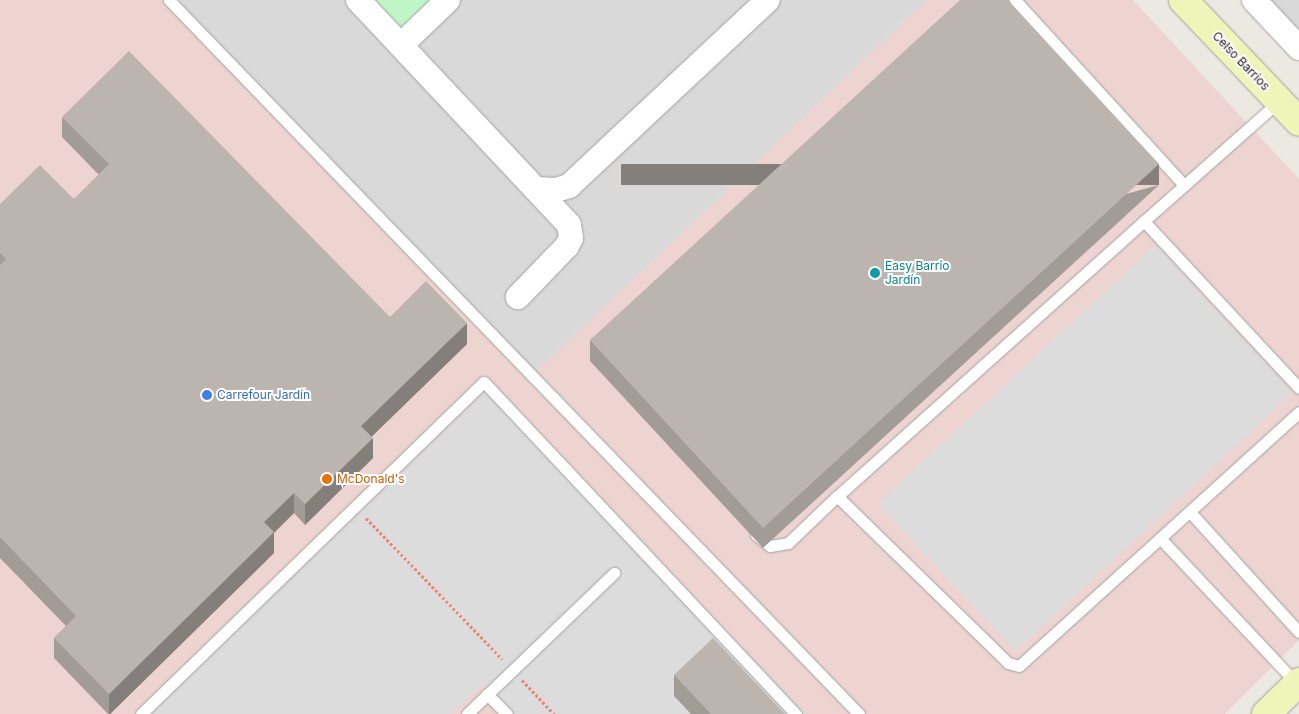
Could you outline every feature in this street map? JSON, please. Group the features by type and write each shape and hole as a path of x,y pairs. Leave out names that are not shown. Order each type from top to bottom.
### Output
{"main road":[{"name":"Celso Barrios","path":"1184,0 1289,99"},
{"name":"Celso Barrios","path":"1208,0 1289,99 1299,122"},
{"path":"1266,714 1298,683"}],"street":[{"path":"358,0 569,225 572,238 518,297"},
{"path":"401,45 448,0"},
{"path":"536,189 556,190 569,186 768,0"},
{"path":"1254,0 1299,48"}],"lane":[{"path":"169,0 860,714"},
{"path":"1014,0 1184,185"},
{"path":"746,524 770,546 788,543 837,496 1184,185 1289,99"},
{"path":"1144,221 1299,388"},
{"path":"141,714 484,382 490,386 796,714"},
{"path":"837,496 1008,663 1019,666 1299,412"},
{"path":"1190,512 1299,632"},
{"path":"1160,538 1298,683"},
{"path":"467,714 614,573"},
{"path":"487,694 507,714"}],"path":[{"path":"356,507 554,714"}],"shaded area":[{"path":"0,0 176,0 536,372 927,0 1133,0 1299,179 1299,640 1225,714 0,714"},
{"path":"176,0 927,0 536,372"},
{"path":"1261,0 1299,0 1299,41"},
{"path":"1155,245 1293,393 1016,651 878,503"},
{"path":"490,386 807,714 509,714 481,686 451,714 151,714"}],"green space":[{"path":"358,0 448,0 401,45"}],"building":[{"name":"Easy Barrio Jardín","path":"960,0 1008,0 1159,164 763,528 590,340"},
{"name":"Carrefour Jardín","path":"129,51 390,317 426,281 467,323 361,426 373,438 305,504 294,493 264,522 274,532 109,694 54,638 76,616 0,537 0,265 6,259 0,253 0,204 40,165 74,199 109,164 62,117"},
{"path":"713,638 785,714 711,714 674,675"}],"place":[{"name":"Easy Barrio Jardín","path":"875,273"},
{"name":"Carrefour Jardín","path":"207,395"},
{"name":"McDonald's","path":"327,479"}]}
